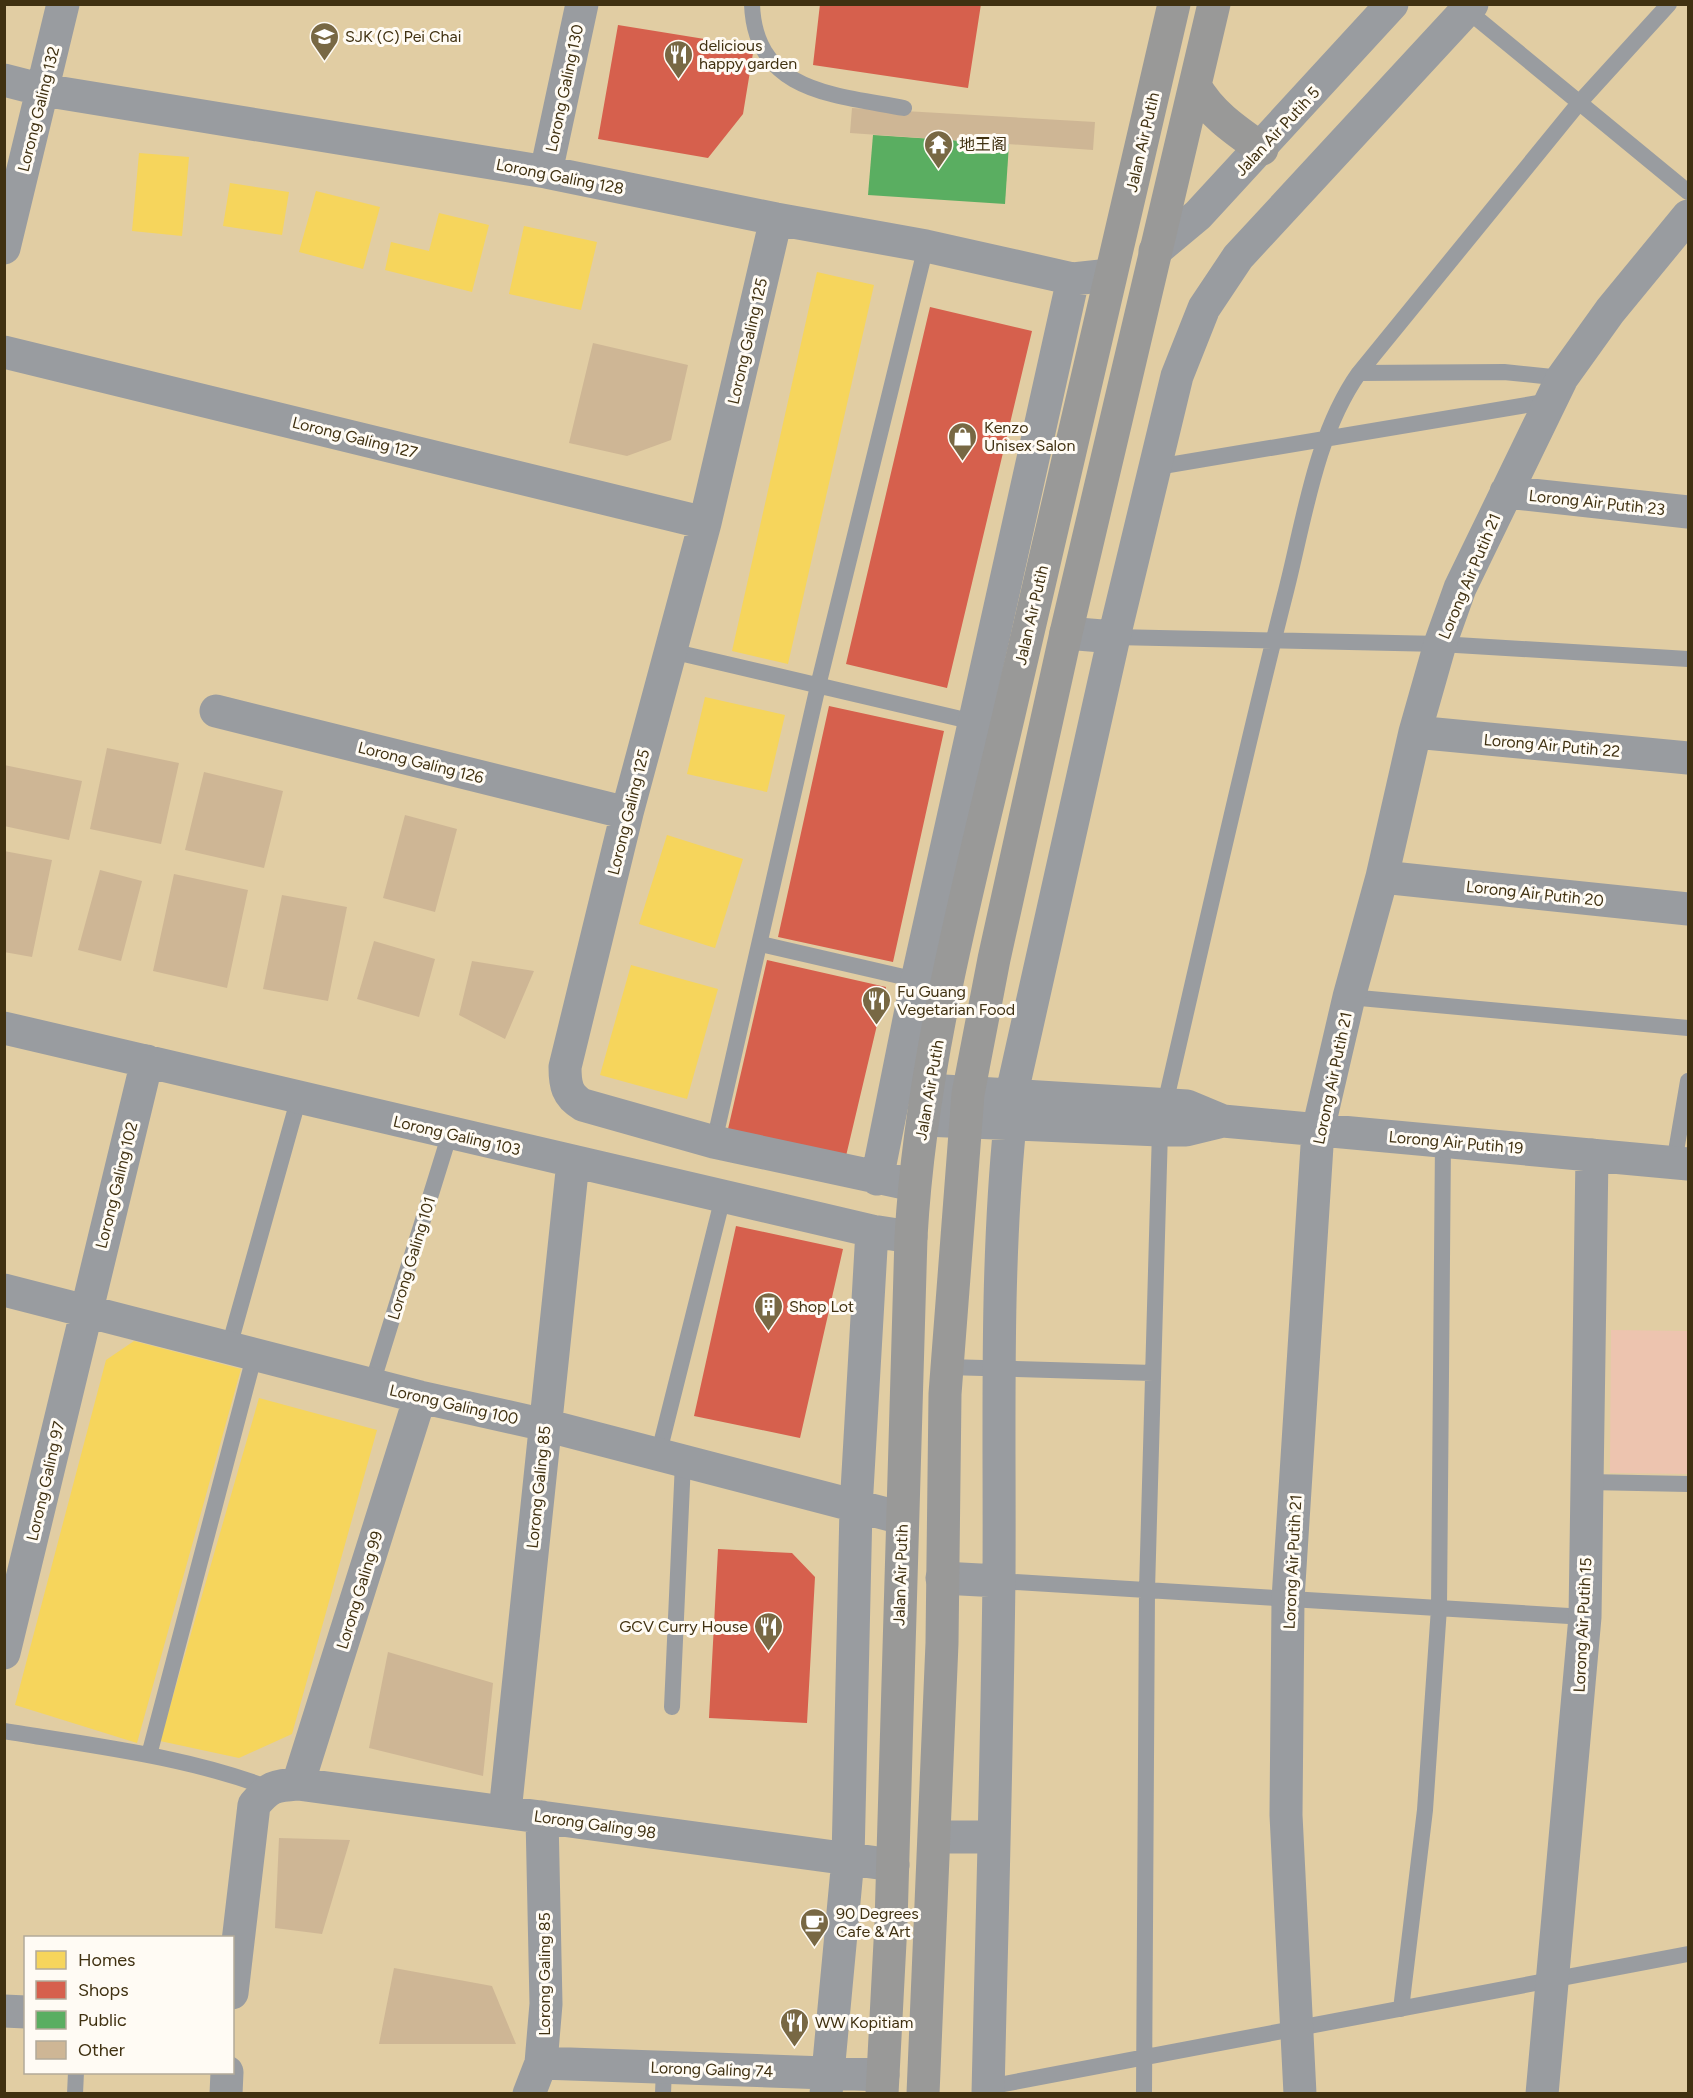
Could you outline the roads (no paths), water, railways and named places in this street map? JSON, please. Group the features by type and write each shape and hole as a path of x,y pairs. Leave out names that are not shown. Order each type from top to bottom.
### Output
{"street":[{"name":"Lorong Galing 132","path":"4,248 63,4"},
{"name":"Lorong Galing 130","path":"546,172 582,4"},
{"name":"Jalan Air Putih","path":"883,2084 893,1865 911,1237 914,1185 926,1105 932,984 984,812 1174,4"},
{"path":"923,2094 935,1837 947,1367 967,1108 994,959 1066,633 1214,4"},
{"name":"Jalan Air Putih 5","path":"1155,251 1198,215 1392,4"},
{"path":"988,2090 999,1581 1004,1182 1010,1111 1114,637 1157,467 1177,376 1204,308 1233,265 1470,8"},
{"name":"Lorong Galing 128","path":"4,80 43,90 546,172 776,219 926,246 1073,279 1110,275"},
{"path":"1195,86 1205,104 1216,116 1262,148"},
{"name":"Lorong Air Putih 21","path":"1300,2094 1286,1815 1288,1599 1318,1130 1349,997 1382,877 1415,732 1440,644 1460,588 1556,389 1610,311 1689,216"},
{"name":"Lorong Galing 125","path":"776,219 705,523 627,813 565,1067 565,1082 567,1091 584,1105 714,1142 877,1179 914,1185"},
{"path":"1110,275 1155,251"},
{"path":"877,1179 932,984 974,722 1073,279"},
{"name":"Lorong Galing 127","path":"4,352 705,523"},
{"name":"Lorong Air Putih 23","path":"1506,492 1689,512"},
{"path":"1066,633 1114,637"},
{"name":"Lorong Galing 126","path":"216,711 627,813"},
{"name":"Lorong Air Putih 22","path":"1415,732 1689,758"},
{"name":"Lorong Air Putih 20","path":"1382,877 1689,909"},
{"name":"Lorong Galing 103","path":"4,1028 872,1232 911,1237"},
{"name":"Lorong Galing 102","path":"86,1310 147,1061"},
{"name":"Lorong Air Putih 19","path":"926,1105 1162,1117 1186,1130 1223,1121 1681,1163"},
{"name":"Lorong Air Putih 15","path":"1542,2094 1585,1617 1592,1155"},
{"name":"Lorong Galing 85","path":"505,1812 573,1162"},
{"path":"826,2083 848,1859 856,1508 872,1232"},
{"name":"Lorong Galing 100","path":"4,1290 420,1397 545,1425 856,1508 902,1518"},
{"name":"Lorong Galing 97","path":"4,1653 13,1574 86,1310"},
{"name":"Lorong Galing 99","path":"234,1973 249,1827 254,1805 284,1786 420,1397"},
{"path":"942,1578 999,1581"},
{"path":"851,1740 895,1740"},
{"name":"Lorong Galing 98","path":"284,1786 505,1812 893,1865"},
{"name":"Lorong Galing 85","path":"530,2094 541,2063 546,2004 542,1817"},
{"path":"935,1837 993,1837"},
{"path":"4,2011 24,2012"},
{"name":"Lorong Galing 74","path":"541,2063 664,2080 883,2084"},
{"path":"226,2094 227,2074"}],"lane":[{"path":"752,4 760,40 771,64 790,79 821,91 904,108"},
{"path":"1144,2094 1147,1590 1162,1117 1274,641 1325,439 1341,398 1579,103 1669,4"},
{"path":"1470,8 1579,103 1689,192"},
{"path":"714,1142 818,686 926,246"},
{"path":"1359,373 1504,372 1556,389"},
{"path":"1157,467 1325,439 1556,389"},
{"path":"1114,637 1440,644 1689,659"},
{"path":"671,651 974,722"},
{"path":"761,944 932,984"},
{"path":"1349,997 1689,1028"},
{"path":"1681,1163 1689,1080"},
{"path":"149,1755 299,1097"},
{"name":"Lorong Galing 101","path":"372,1384 450,1133"},
{"path":"1401,2009 1425,1810 1438,1608 1443,1141"},
{"path":"672,1707 671,1459 723,1197"},
{"path":"947,1367 1153,1373"},
{"path":"1588,1482 1689,1484"},
{"path":"999,1581 1585,1617"},
{"path":"4,1731 149,1755 284,1786"},
{"path":"988,2090 1144,2057 1689,1954"},
{"path":"75,2094 76,2074"}],"place":[{"name":"SJK (C) Pei Chai","path":"324,62"},
{"name":"delicious happy garden","path":"678,80"},
{"name":"地王阁","path":"938,170"},
{"name":"Kenzo Unisex Salon","path":"963,462"},
{"name":"Fu Guang Vegetarian Food","path":"876,1026"},
{"name":"Shop Lot","path":"768,1332"},
{"name":"GCV Curry House","path":"769,1652"},
{"name":"90 Degrees Cafe & Art","path":"815,1948"},
{"name":"WW Kopitiam","path":"794,2048"}]}
